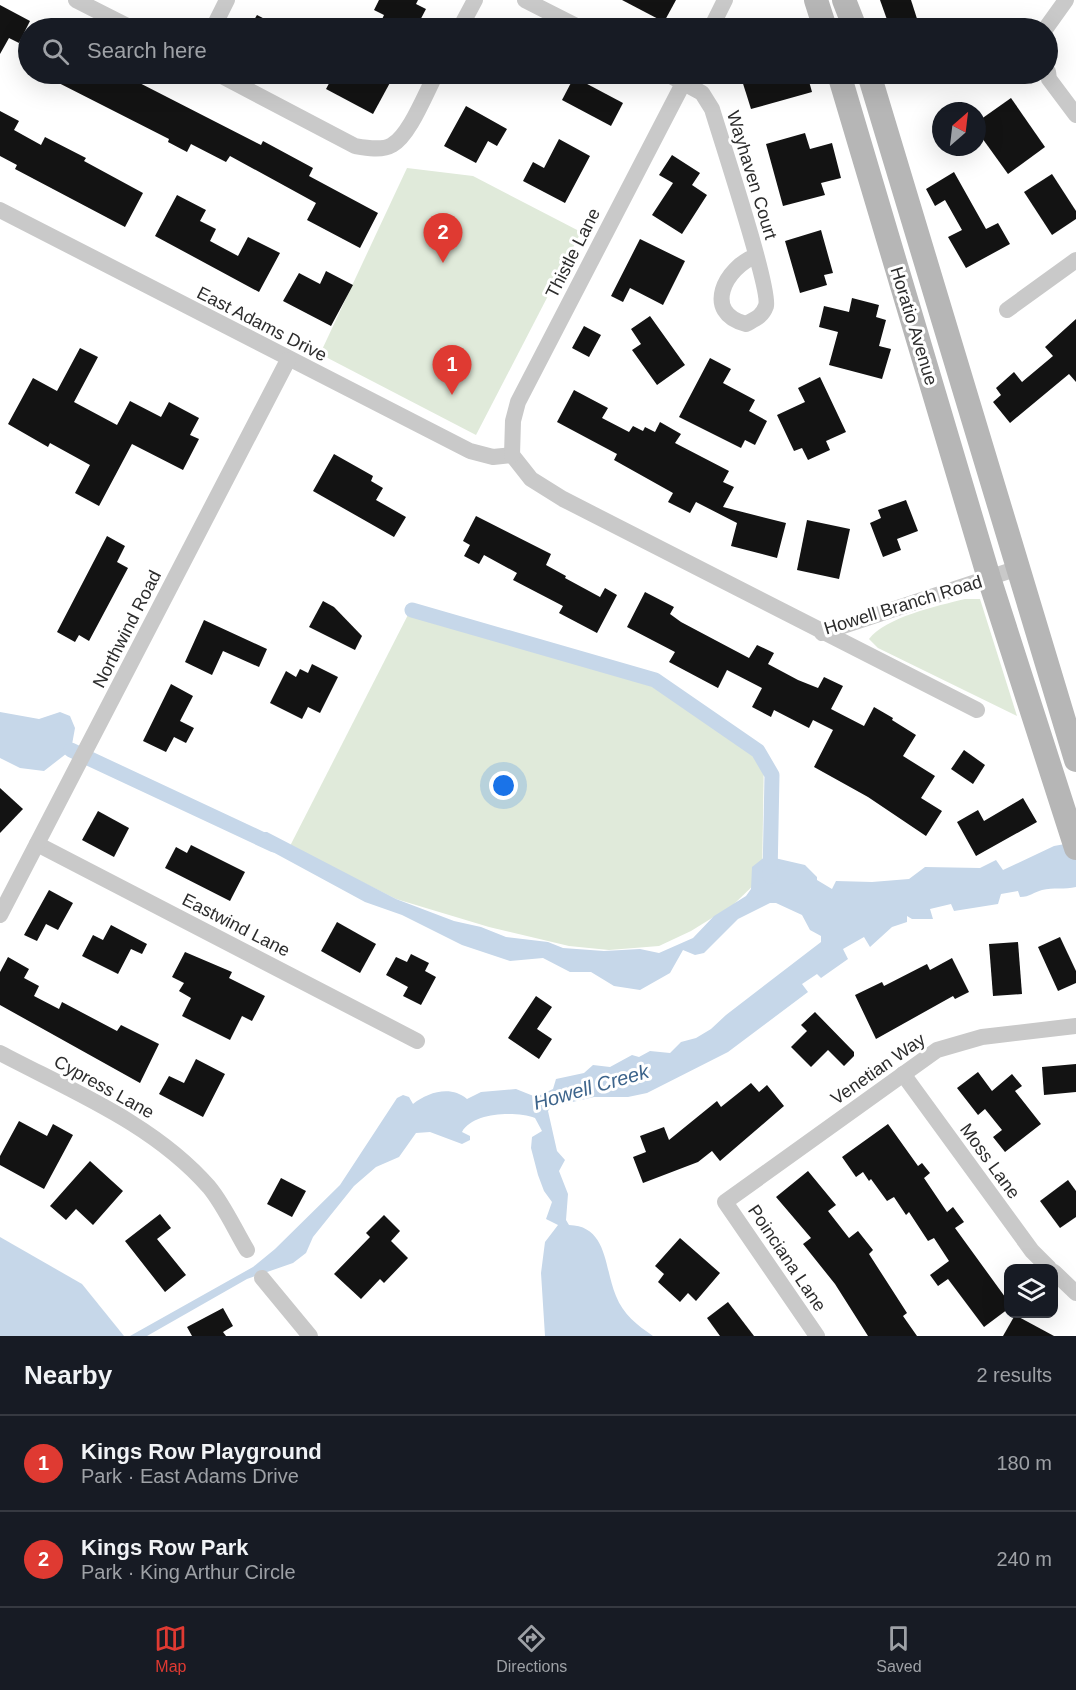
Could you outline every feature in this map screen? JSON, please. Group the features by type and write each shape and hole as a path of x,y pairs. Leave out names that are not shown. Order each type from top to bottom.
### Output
{"main road":[{"path":"816,0 822,18"},
{"path":"844,0 851,18"},
{"name":"Horatio Avenue","path":"842,84 989,578"},
{"name":"Horatio Avenue","path":"872,84 1018,568"},
{"path":"894,257 922,248"},
{"path":"1018,568 1076,760"},
{"name":"Howell Branch Road","path":"989,578 1074,842"}],"street":[{"path":"76,0 111,18"},
{"path":"218,18 227,0"},
{"path":"465,18 475,0"},
{"path":"525,0 560,18"},
{"path":"716,18 725,0"},
{"path":"1053,18 1066,0"},
{"path":"237,84 355,146 374,149 392,146 406,130 431,84"},
{"name":"Thistle Lane","path":"512,455 513,421 518,402 682,84"},
{"name":"Wayhaven Court","path":"692,84 702,93 712,109 756,256"},
{"path":"1052,84 1076,115"},
{"name":"East Adams Drive","path":"0,210 470,452 493,457 512,455"},
{"path":"1007,310 1076,260"},
{"name":"Northwind Road","path":"2,905 37,844 288,360"},
{"name":"Howell Branch Road","path":"512,455 531,479 563,499 822,633 989,578"},
{"path":"989,578 1018,568"},
{"path":"822,633 977,710"},
{"name":"Eastwind Lane","path":"37,844 417,1041"},
{"name":"Venetian Way","path":"725,1202 937,1050 982,1037 1076,1026"},
{"name":"Cypress Lane","path":"0,1053 142,1128 174,1153 210,1188 247,1250"},
{"name":"Moss Lane","path":"903,1074 1032,1251 1045,1264"},
{"name":"Poinciana Lane","path":"725,1202 818,1336"},
{"path":"1058,1277 1076,1293"},
{"path":"262,1278 310,1336"}],"green space":[{"path":"407,168 473,176 581,232 476,435 320,354"},
{"path":"965,599 980,599 1017,716 878,648 869,639 887,624 899,619"},
{"path":"412,607 654,680 764,755 762,877 733,905 691,931 659,946 609,950 569,946 489,927 396,899 290,846"}],"water":[{"path":"0,712 39,719 60,712 70,716 75,728 71,750 44,771 20,768 0,758"},
{"name":"Howell Creek","path":"260,832 267,832 396,899 454,921 481,927 506,937 548,942 563,948 604,951 640,949 659,953 693,938 714,916 746,896 751,889 752,867 766,856 805,865 817,877 817,880 832,889 836,881 872,882 909,879 925,867 980,868 996,860 1003,870 1054,846 1076,842 1076,887 1046,889 1023,897 1020,897 1018,891 1001,894 998,904 954,911 951,904 930,909 933,919 912,919 907,916 907,922 892,927 870,947 864,937 843,949 848,959 821,978 817,974 802,984 808,992 728,1052 647,1093 628,1097 594,1097 551,1107 548,1111 557,1151 565,1160 559,1171 568,1194 566,1220 569,1225 582,1227 598,1241 622,1308 631,1319 653,1336 545,1336 541,1273 545,1242 558,1225 546,1219 552,1202 544,1191 531,1148 532,1137 542,1131 535,1118 506,1114 475,1120 462,1132 470,1136 470,1140 462,1144 430,1132 416,1133 399,1157 376,1167 354,1186 313,1237 306,1253 293,1263 247,1279 147,1336 130,1336 253,1267 275,1249 340,1185 397,1098 403,1095 409,1097 413,1104 432,1093 454,1092 467,1099 481,1092 516,1089 536,1097 553,1089 556,1079 584,1073 593,1065 610,1067 632,1055 639,1057 650,1051 670,1053 681,1042 696,1038 711,1029 821,942 821,936 810,930 802,915 776,903 770,903 738,919 704,953 695,955 683,950 670,973 640,990 614,986 591,972 570,972 543,958 510,961 462,945 402,915 365,902 258,844"},
{"path":"0,1237 82,1284 124,1336 0,1336"}],"building":[{"path":"379,0 418,0 416,4 426,9 421,18 383,18 384,15 374,10"},
{"path":"622,0 676,0 666,18 656,18"},
{"path":"880,0 911,0 917,18 886,18"},
{"path":"0,5 24,18 18,18 18,42 9,38 0,54"},
{"path":"61,84 142,84 261,145 263,141 313,168 309,176 378,213 360,248 307,220 316,203 230,156 226,162 191,144 187,152 168,142 169,139"},
{"path":"329,84 389,84 373,114 326,89"},
{"path":"570,84 587,84 623,103 611,126 562,100"},
{"path":"743,84 810,84 812,92 751,109"},
{"path":"1011,98 1045,147 1008,174 986,143 986,116"},
{"path":"466,106 507,129 497,146 488,141 476,163 444,146"},
{"path":"0,111 19,121 14,130 41,145 45,137 86,158 84,161 143,193 125,227 15,169 17,165 0,156"},
{"path":"805,133 810,149 832,143 841,178 821,183 825,195 783,206 766,144"},
{"path":"559,139 590,156 565,203 523,181 533,162 544,168"},
{"path":"672,155 700,173 692,185 707,195 682,234 652,215 673,183 659,175"},
{"path":"954,172 986,229 998,223 1010,244 966,268 948,237 962,230 945,200 935,206 926,189"},
{"path":"1052,174 1076,211 1076,219 1052,235 1024,192"},
{"path":"177,195 206,210 200,221 216,229 210,241 238,256 248,237 280,253 259,292 155,236"},
{"path":"821,230 833,273 824,275 827,285 800,293 785,241"},
{"path":"640,239 685,261 663,305 630,288 623,302 611,296"},
{"path":"326,271 353,285 331,326 283,301 299,273 320,284"},
{"path":"852,298 879,305 876,317 886,320 879,346 891,349 882,379 829,365 838,332 819,327 824,306 849,312"},
{"path":"650,316 685,365 657,385 632,350 641,344 631,329"},
{"path":"1076,319 1076,382 1069,374 1010,423 993,402 1001,395 996,388 1014,372 1022,382 1053,356 1045,347"},
{"path":"584,326 601,335 589,357 572,348"},
{"path":"80,348 98,357 74,402 117,425 130,401 161,417 169,402 199,418 190,435 199,439 183,470 132,444 99,506 75,493 90,465 50,443 48,447 8,424 33,378 57,391"},
{"path":"710,358 731,369 723,383 755,400 749,411 767,421 755,445 745,440 741,448 679,417"},
{"path":"820,377 846,432 826,441 830,450 808,460 802,448 794,451 777,415 805,402 798,388"},
{"path":"574,390 608,408 602,418 629,432 633,426 643,431 645,427 655,432 660,422 681,434 675,443 729,471 723,482 734,487 723,507 786,523 777,558 731,546 737,523 696,502 690,513 668,502 673,493 614,460 617,454 557,422"},
{"path":"334,454 373,476 371,481 383,488 376,500 406,517 394,537 313,491"},
{"path":"906,500 918,531 897,539 901,550 883,557 870,523 881,518 878,510"},
{"path":"476,516 551,554 546,565 566,576 565,578 600,597 605,588 617,595 597,633 559,613 563,606 513,580 517,573 484,555 479,564 464,556 470,545 463,541"},
{"path":"807,520 850,529 839,579 797,570"},
{"path":"107,536 125,546 117,562 128,568 89,641 79,635 75,642 57,632"},
{"path":"645,592 674,607 670,614 681,622 749,658 757,645 774,653 768,664 798,680 818,688 824,677 843,686 831,709 864,726 874,707 916,735 903,756 935,776 921,798 942,811 926,836 868,797 814,767 833,730 813,720 809,728 774,710 771,717 752,707 762,688 727,670 718,688 669,662 675,652 627,627"},
{"path":"323,601 334,607 362,636 355,650 309,627"},
{"path":"204,620 267,649 259,667 223,651 212,675 185,662"},
{"path":"312,664 338,677 320,713 308,707 302,719 270,703 286,671 296,677 300,669 308,673"},
{"path":"171,684 193,696 180,721 194,728 186,743 174,737 166,752 143,741"},
{"path":"964,750 985,765 973,784 951,769"},
{"path":"0,788 23,809 0,833"},
{"path":"1023,798 1037,822 976,856 957,822 978,810 984,821"},
{"path":"98,811 129,828 114,857 82,840"},
{"path":"191,845 245,872 230,901 165,868 176,847 187,853"},
{"path":"49,890 73,903 58,930 46,924 37,941 24,935"},
{"path":"337,922 376,944 360,973 321,951"},
{"path":"111,925 147,944 142,954 131,949 118,974 82,956 93,935 103,940"},
{"path":"1060,937 1076,971 1076,983 1058,991 1038,947"},
{"path":"1018,942 1022,994 993,996 989,944"},
{"path":"185,952 232,972 229,978 265,996 252,1021 242,1016 230,1040 182,1016 191,998 179,991 184,983 172,977"},
{"path":"411,954 429,963 425,971 436,977 421,1005 403,996 408,987 386,975 396,957 407,962"},
{"path":"8,957 29,969 24,978 39,986 34,996 59,1009 62,1002 117,1031 121,1025 159,1044 140,1083 0,1005 0,972"},
{"path":"952,958 969,992 955,999 953,996 876,1039 855,995 882,982 884,986 927,964 930,970"},
{"path":"536,996 552,1007 537,1029 552,1039 539,1059 508,1038"},
{"path":"815,1012 854,1052 854,1056 844,1066 828,1050 811,1067 791,1047 807,1031 801,1025"},
{"path":"196,1059 225,1074 203,1117 159,1094 169,1076 184,1083"},
{"path":"1076,1064 1076,1092 1044,1095 1042,1067"},
{"path":"978,1072 992,1091 1012,1074 1022,1086 1015,1091 1041,1124 1005,1152 993,1137 1002,1130 985,1109 978,1115 957,1088"},
{"path":"751,1083 759,1092 767,1085 784,1106 720,1161 712,1151 698,1162 643,1183 633,1157 646,1152 640,1136 664,1127 669,1140 717,1101 721,1107"},
{"path":"19,1121 47,1136 53,1124 73,1135 44,1189 0,1165 0,1156"},
{"path":"888,1124 918,1166 922,1163 930,1173 924,1178 947,1212 953,1207 964,1222 955,1228 1004,1295 1004,1312 984,1327 948,1279 938,1286 930,1275 949,1261 934,1238 928,1241 909,1212 906,1215 894,1197 887,1201 871,1179 869,1181 863,1172 856,1177 842,1157"},
{"path":"90,1161 123,1191 93,1225 76,1209 66,1220 50,1206"},
{"path":"808,1171 836,1205 828,1211 849,1238 858,1231 873,1250 869,1254 907,1313 903,1316 917,1336 868,1336 835,1284 803,1244 811,1238 776,1197"},
{"path":"281,1178 306,1191 292,1217 267,1204"},
{"path":"1068,1180 1076,1191 1076,1217 1060,1228 1040,1201"},
{"path":"160,1214 171,1228 157,1239 186,1275 165,1292 125,1241"},
{"path":"384,1215 400,1231 391,1241 408,1258 384,1283 380,1279 361,1299 334,1274 370,1237 366,1233"},
{"path":"680,1238 720,1273 696,1301 688,1293 680,1302 658,1282 664,1274 655,1266"},
{"path":"728,1302 754,1336 720,1336 707,1318"},
{"path":"223,1308 233,1326 223,1332 226,1336 192,1336 187,1327"},
{"path":"1013,1318 1021,1318 1054,1336 1003,1336"}],"waterway":[{"path":"412,610 655,680 758,751 772,775 770,876"},
{"path":"71,750 274,845"}],"place":[{"name":"Kings Row Park","path":"443,263"},
{"name":"Kings Row Playground","path":"452,395"}]}
